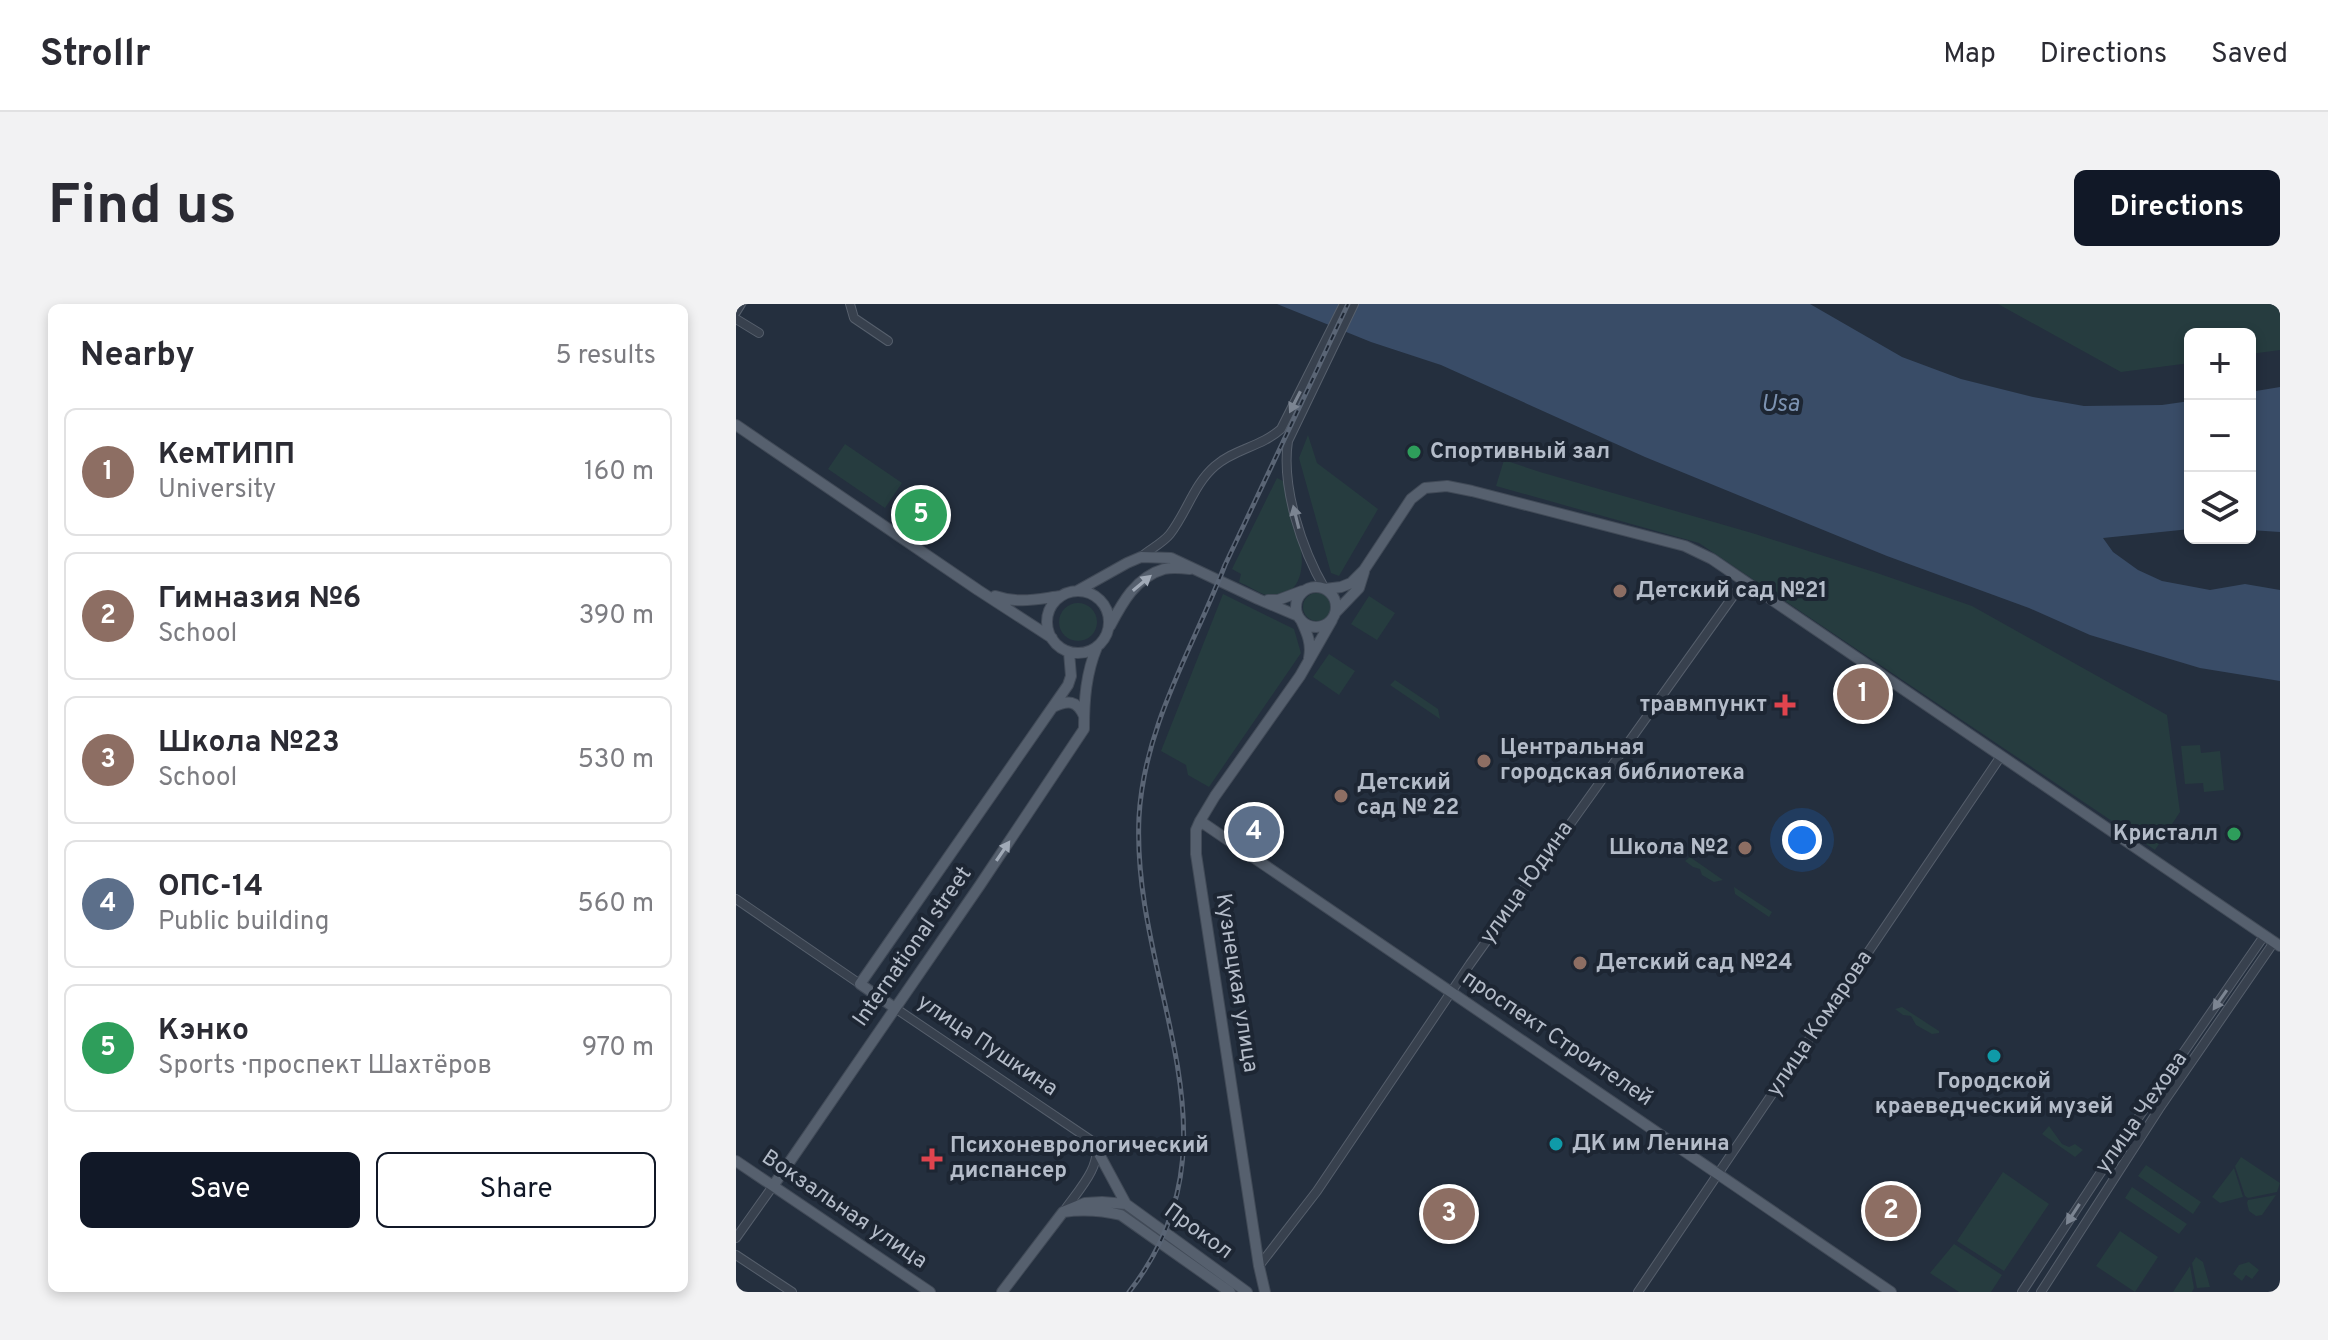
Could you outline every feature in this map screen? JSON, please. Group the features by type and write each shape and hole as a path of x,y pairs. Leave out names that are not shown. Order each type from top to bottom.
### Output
{"main road":[{"path":"736,425 1052,638"},
{"path":"1258,599 1278,600 1316,587 1325,589 1351,583 1364,570 1411,499 1425,488 1447,486 1472,491 1685,546 1712,559 2275,941"},
{"path":"978,590 1023,602 1061,596 1077,591 1141,557 1171,558 1310,626 1322,627 1359,588 1364,570"},
{"path":"1084,716 1089,667 1097,647 1129,594 1150,575 1166,568 1195,569"},
{"path":"1200,821 1308,664 1334,616 1336,607 1333,597 1325,589"},
{"path":"1307,590 1296,604 1309,638 1311,651 1308,664"},
{"path":"1077,591 1086,592 1102,602 1109,628"},
{"path":"1061,596 1049,611 1048,629 1056,644 1069,652 1079,653 1097,647"},
{"name":"International street","path":"860,984 1068,685 1071,676 1069,652"},
{"path":"1051,708 1068,701 1075,703 1084,716"},
{"name":"International street","path":"773,1186 1084,729 1084,716"},
{"name":"проспект Строителей","path":"1200,821 1891,1292"},
{"name":"Кузнецкая улица","path":"1200,821 1196,830 1196,854 1265,1292"},
{"name":"улица Пушкина","path":"860,984 895,1008"},
{"path":"1098,1152 1126,1204"},
{"name":"Вокзальная улица","path":"736,1161 930,1292"},
{"path":"1002,1292 1063,1212 1085,1203 1126,1204"},
{"name":"Прокол","path":"1126,1204 1245,1291"},
{"path":"1063,1212 1084,1209 1121,1215 1230,1292"},
{"path":"1245,1291 1254,1287 1260,1268"}],"street":[{"path":"736,312 741,304"},
{"path":"850,304 854,318 888,341"},
{"path":"1325,589 1305,551 1287,481 1286,459 1288,441 1344,304"},
{"path":"1141,557 1169,536 1205,475 1226,457 1271,438 1281,429 1354,304"},
{"path":"736,319 759,333"},
{"name":"улица Юдина","path":"1260,1268 1317,1191 1588,796 1744,581"},
{"name":"улица Комарова","path":"1638,1292 2001,756"},
{"path":"736,899 860,984"},
{"name":"улица Чехова","path":"2022,1292 2118,1147 2275,941"},
{"name":"улица Чехова","path":"2041,1292 2159,1109 2275,941"},
{"name":"улица Пушкина","path":"895,1008 1091,1140 1098,1152"},
{"path":"2118,1147 2129,1155"},
{"path":"1063,1212 1095,1165 1098,1152"},
{"path":"2096,1179 2108,1187"},
{"path":"736,1238 773,1186"},
{"path":"736,1255 792,1292"}],"green space":[{"path":"1998,304 2280,304 2280,350 2256,353 2256,328 2184,328 2184,364 2121,372"},
{"path":"1308,435 1317,463 1378,509 1339,576 1331,573 1299,458"},
{"path":"845,444 902,483 885,508 828,469"},
{"path":"1504,460 1752,533 1972,606 2167,715 2180,812 2155,850 1699,543 1496,486"},
{"path":"1277,478 1283,481 1302,553 1298,580 1289,591 1276,597 1239,582 1241,574 1232,569"},
{"path":"1317,593 1327,597 1331,607 1327,617 1317,621 1307,617 1303,607 1307,597"},
{"path":"1223,594 1294,629 1301,653 1209,787 1188,775 1186,765 1161,751"},
{"path":"1369,596 1395,613 1377,640 1351,624"},
{"path":"1078,603 1091,609 1097,622 1091,635 1078,641 1065,635 1059,622 1065,609"},
{"path":"1329,654 1355,671 1339,695 1313,677"},
{"path":"1395,680 1438,709 1440,719 1390,685"},
{"path":"2200,745 2201,753 2220,751 2224,790 2204,792 2203,783 2185,784 2181,746"},
{"path":"1690,857 1723,880 1714,882 1702,875 1700,869 1685,861"},
{"path":"1734,887 1772,912 1769,917 1735,894"},
{"path":"1902,1007 1939,1033 1932,1034 1916,1025 1911,1016 1895,1009"},
{"path":"2049,1126 2062,1144 2069,1147 2075,1144 2083,1150 2075,1157 2042,1134"},
{"path":"2241,1157 2280,1183 2277,1192 2245,1196 2235,1166"},
{"path":"2146,1165 2201,1202 2193,1214 2138,1176"},
{"path":"2234,1168 2243,1197 2220,1203 2212,1197"},
{"path":"2003,1172 2049,1204 2004,1271 1957,1241"},
{"path":"2132,1187 2187,1224 2179,1234 2125,1198"},
{"path":"2276,1195 2262,1215 2256,1216 2249,1211 2248,1200"},
{"path":"2120,1231 2158,1257 2135,1292 2096,1266"},
{"path":"1954,1244 2002,1275 1991,1292 1959,1292 1930,1273"},
{"path":"2196,1257 2203,1262 2210,1287 2197,1288 2192,1263"},
{"path":"2249,1262 2259,1270 2252,1279 2246,1275 2242,1281 2233,1274 2239,1265"},
{"path":"2190,1266 2192,1292 2173,1292"}],"water":[{"name":"Usa","path":"1277,304 1810,304 1902,357 1961,379 2084,406 2184,402 2184,530 2103,538 2113,552 2138,570 2162,581 2210,590 2245,584 2280,590 2280,681 2200,668 2090,635 2029,608 1887,556 1645,457 1441,365 1371,342"},
{"path":"2280,387 2280,532 2256,530 2256,391"}],"railway":[{"path":"1129,1292 1164,1234 1180,1176 1183,1118 1176,1060 1141,879 1139,817 1150,751 1172,688 1225,565 1348,304"}],"place":[{"name":"Спортивный зал","path":"1414,452"},
{"name":"Кэнко","path":"921,515"},
{"name":"Детский сад №21","path":"1620,591"},
{"name":"КемТИПП","path":"1863,694"},
{"name":"травмпункт","path":"1785,705"},
{"name":"Центральная городская библиотека","path":"1484,761"},
{"name":"Детский сад № 22","path":"1341,796"},
{"name":"ОПС-14","path":"1254,832"},
{"name":"Кристалл","path":"2234,834"},
{"name":"Школа №2","path":"1745,848"},
{"name":"Детский сад №24","path":"1580,963"},
{"name":"Городской краеведческий музей","path":"1994,1056"},
{"name":"ДК им Ленина","path":"1556,1144"},
{"name":"Психоневрологический диспансер","path":"932,1159"},
{"name":"Гимназия №6","path":"1891,1211"},
{"name":"Школа №23","path":"1449,1214"}]}
